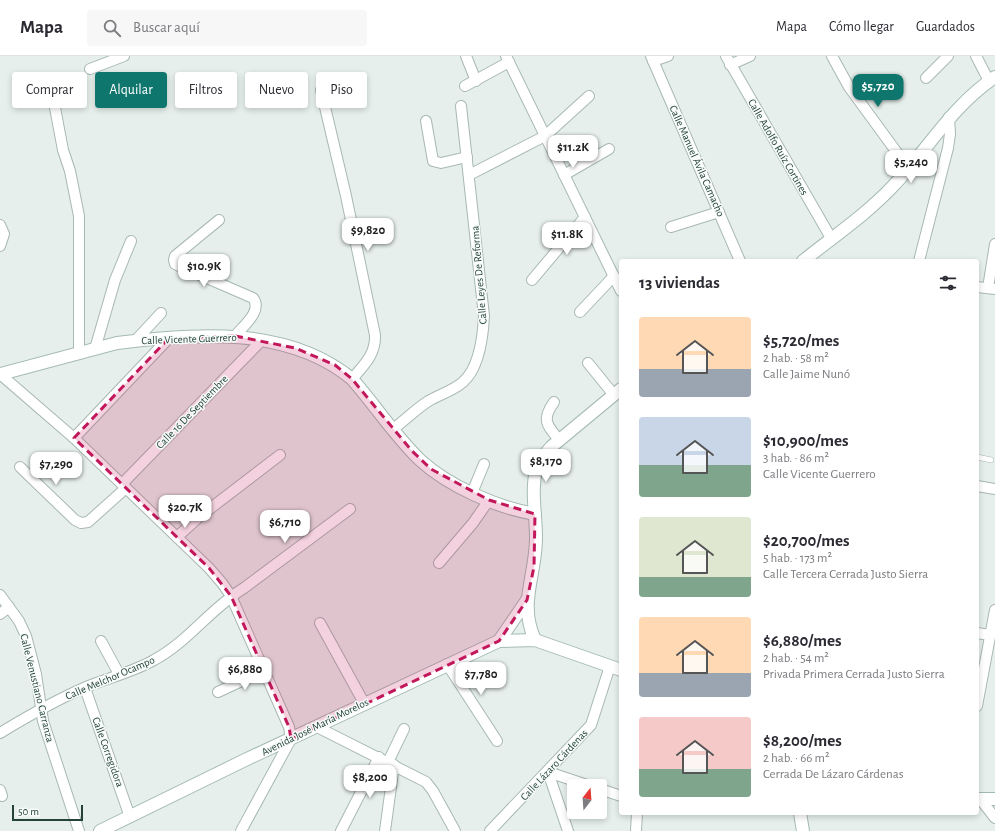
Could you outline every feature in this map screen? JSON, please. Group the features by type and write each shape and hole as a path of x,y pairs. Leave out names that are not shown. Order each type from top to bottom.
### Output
{"street":[{"path":"90,69 124,56"},
{"path":"466,56 476,81"},
{"path":"652,58 668,56"},
{"name":"Calle Adolfo Ruíz Cortines","path":"726,56 831,238"},
{"path":"730,65 750,56"},
{"path":"832,56 849,87 908,169"},
{"path":"926,78 948,56"},
{"path":"805,259 874,205 908,169 961,104 992,79 976,56"},
{"name":"Calle Manuel Ávila Camacho","path":"652,58 739,259"},
{"path":"465,86 476,81 507,59 619,287"},
{"path":"469,175 544,136 589,96"},
{"name":"Calle Leyes De Reforma","path":"393,429 427,402 462,383 468,377 475,361 483,330 484,316 461,106"},
{"path":"55,108 63,150 70,171 79,216 79,354"},
{"path":"325,108 346,196 374,335 374,348 369,359 352,378"},
{"path":"920,259 948,148 950,134 949,117"},
{"path":"426,121 433,161 441,163 467,157"},
{"path":"564,175 610,149"},
{"path":"671,227 719,212"},
{"path":"532,280 585,218"},
{"path":"218,220 175,256 174,260 179,266 254,298 257,306 256,312 235,336"},
{"path":"0,225 4,234 0,246"},
{"path":"94,349 115,280 131,241"},
{"path":"979,287 992,289 995,244"},
{"path":"580,312 614,276"},
{"path":"134,341 161,313"},
{"name":"Calle Vicente Guerrero","path":"0,375 94,349 134,341 235,336 289,347 323,358 352,378 421,461 443,477 472,493 489,500 535,514"},
{"path":"74,438 168,339"},
{"name":"Calle 16 De Septiembre","path":"20,466 75,520 81,523 88,522 261,341"},
{"path":"588,363 617,392 559,440 545,454 537,468 534,484 536,539 534,567 527,600 530,629 535,640 616,668"},
{"path":"0,375 74,438 209,568 231,596 289,727 291,739 241,831"},
{"path":"554,402 548,411 546,419 548,426 559,440"},
{"path":"177,537 280,455"},
{"path":"472,493 484,464"},
{"path":"979,486 995,489"},
{"path":"439,563 473,523 489,500"},
{"name":"Calle Melchor Ocampo","path":"0,733 40,709 85,688 149,663 165,653 231,596 250,584 350,509"},
{"name":"Calle Venustiano Carranza","path":"0,595 26,636 36,674 40,709 79,831"},
{"path":"499,641 527,600"},
{"path":"0,614 9,607"},
{"path":"979,695 995,610"},
{"path":"320,623 364,703"},
{"path":"979,633 990,634"},
{"name":"Avenida José María Morelos","path":"100,831 364,703 499,641 535,640"},
{"path":"101,641 119,674"},
{"path":"447,664 497,741"},
{"name":"Calle Lázaro Cárdenas","path":"490,831 548,772 591,725 616,668"},
{"path":"218,692 263,671"},
{"name":"Calle Corregidora","path":"85,688 130,817"},
{"path":"318,726 421,778 429,785 455,831"},
{"path":"341,831 387,761 404,730"},
{"path":"385,831 387,761"},
{"path":"548,772 569,779"},
{"path":"548,772 568,831"},
{"path":"607,791 619,795"},
{"path":"979,800 995,799"},
{"path":"979,800 995,818"},
{"path":"636,831 637,815"},
{"path":"800,815 803,831"}],"lane":[{"path":"979,457 991,460"}],"highlighted area":[{"path":"235,336 295,348 335,365 352,379 412,451 431,469 489,500 535,514 534,567 527,600 499,641 291,739 289,727 231,596 209,568 74,438 168,339"}]}
